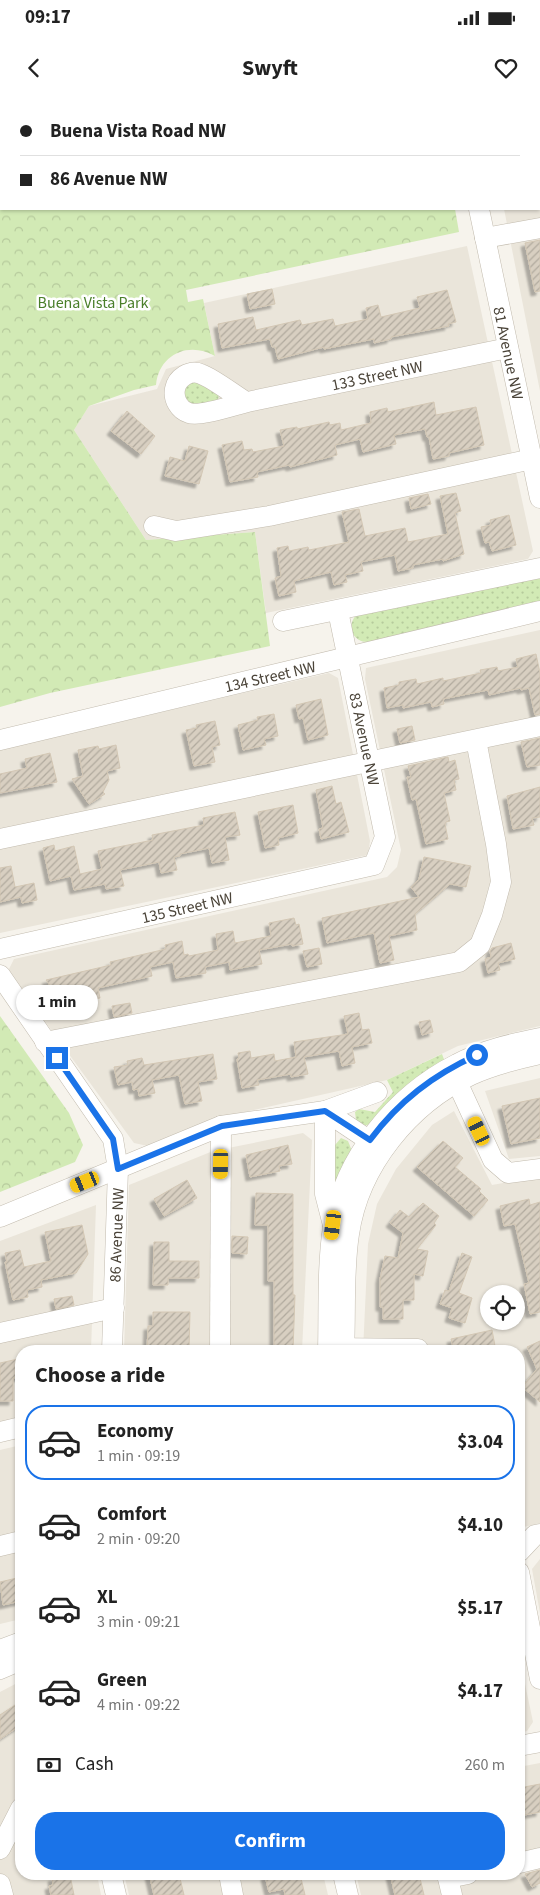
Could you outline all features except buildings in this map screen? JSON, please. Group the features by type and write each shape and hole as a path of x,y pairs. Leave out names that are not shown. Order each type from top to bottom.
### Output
{"street":[{"name":"81 Avenue NW","path":"479,210 540,498"},
{"path":"486,238 540,228"},
{"name":"133 Street NW","path":"246,402 508,348"},
{"path":"154,526 176,532 269,516 532,459"},
{"path":"283,621 540,568"},
{"name":"83 Avenue NW","path":"338,611 384,837 374,865"},
{"name":"134 Street NW","path":"0,740 540,611"},
{"path":"0,839 540,726"},
{"path":"46,1042 459,962 480,945 492,915 501,882 496,844 476,740"},
{"name":"135 Street NW","path":"0,949 374,865"},
{"name":"86 Avenue NW","path":"0,975 113,1139 118,1169 112,1345"},
{"path":"337,1345 349,1233 377,1145 400,1105 438,1074 477,1055 540,1038"},
{"path":"336,1345 329,1272 333,1225 350,1175 377,1145 434,1097 457,1082 486,1068 540,1054"},
{"path":"457,1082 492,1160 508,1173 540,1169"},
{"path":"0,1217 222,1126 325,1111 377,1092"},
{"path":"325,1111 377,1145"},
{"path":"325,1111 325,1194 333,1225"},
{"path":"220,1345 222,1126"},
{"path":"0,1333 114,1308"},
{"path":"0,1432 15,1428"},
{"path":"525,1546 535,1535 540,1534"},
{"path":"0,1546 15,1542"},
{"path":"525,1610 531,1649 540,1679"},
{"path":"0,1650 15,1644"},
{"path":"0,1669 15,1663"},
{"path":"525,1745 540,1742"},
{"path":"0,1850 15,1820"},
{"path":"525,1862 540,1858"},
{"path":"112,1880 116,1895"},
{"path":"230,1880 233,1895"},
{"path":"344,1880 348,1895"},
{"path":"0,1884 2,1895"}],"shaded area":[{"path":"504,210 540,210 540,391"},
{"path":"467,246 533,551 528,559 266,613 255,532 146,540 74,430 89,406 157,389 166,369 215,356 204,303"},
{"path":"540,630 540,1026 458,1046 387,1080 218,1118 148,1146 134,1143 8,971 14,959 387,877 397,867 401,850 365,679 366,668"},
{"path":"329,673 338,678 370,841 368,855 0,933 0,750"},
{"path":"540,1078 540,1156 509,1159 485,1091"},
{"path":"454,1111 492,1185 540,1176 540,1523 525,1527 525,1345 363,1345 368,1244 377,1204 396,1169 432,1125"},
{"path":"303,1133 312,1140 302,1345 124,1345 129,1185 213,1151"},
{"path":"96,1205 91,1345 15,1345 15,1419 0,1422 0,1241"},
{"path":"15,1446 15,1620 0,1624 0,1450"},
{"path":"540,1559 540,1613 532,1569"},
{"path":"15,1684 15,1880 98,1880 101,1895 0,1895 0,1692"},
{"path":"525,1684 533,1722 525,1732"},
{"path":"540,1763 540,1895 361,1895 357,1880 525,1880 525,1766"},
{"path":"125,1880 324,1880 328,1895 129,1895"}],"green space":[{"name":"Buena Vista Park","path":"0,210 455,210 459,232 186,290 188,302 203,299 215,356 195,350 177,353 163,365 158,374 156,385 134,390 89,406 74,430 146,540 255,532 270,646 50,693 0,707"},
{"path":"192,379 219,394 218,400 198,407 184,401 183,386"},
{"path":"540,579 540,604 368,642 355,637 351,629 356,615"},
{"path":"0,1016 69,1113 83,1145 75,1162 0,1192"},
{"path":"442,1054 445,1062 370,1124 364,1126 356,1120 355,1112 359,1109 375,1112 393,1092 387,1080"},
{"path":"341,1138 348,1141 352,1151 338,1184 335,1184 335,1145"}],"route":[{"path":"57,1058 113,1139 118,1169 222,1126 325,1111 370,1140 406,1098 438,1074 477,1055"}]}
